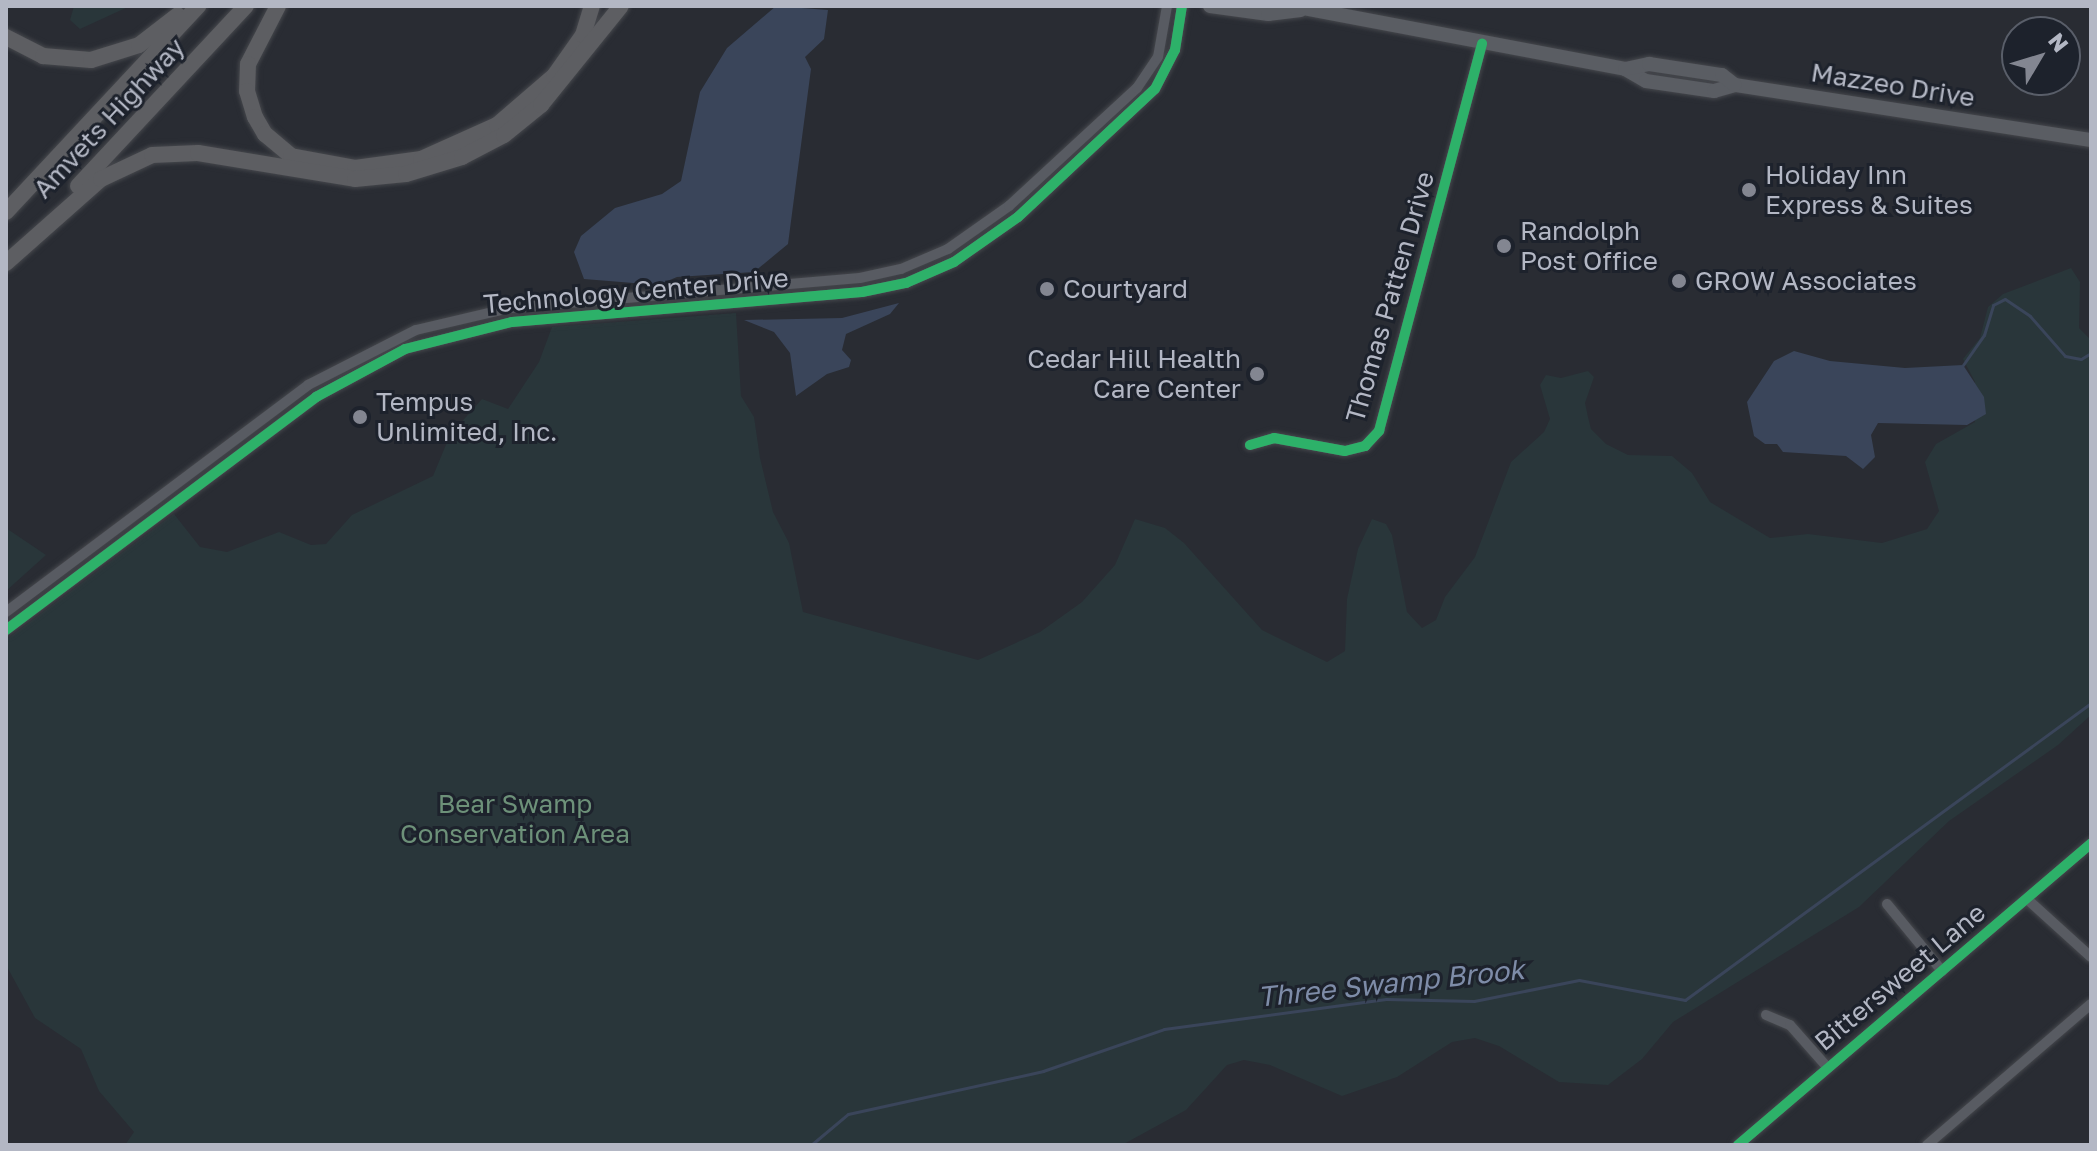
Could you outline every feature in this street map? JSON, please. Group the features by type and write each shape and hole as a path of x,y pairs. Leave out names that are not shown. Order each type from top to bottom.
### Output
{"highway":[{"path":"6,37 43,56 91,60 139,45 188,6"},
{"name":"Amvets Highway","path":"6,212 198,6"},
{"name":"Amvets Highway","path":"6,263 246,6"},
{"path":"278,6 248,64 247,91 255,117 274,144 291,156 355,168 440,154 497,125 534,97 567,60 583,35 592,6"},
{"path":"6,263 92,185 152,155 198,153 355,179 406,174 462,157 504,135 549,98 621,6"}],"main road":[{"name":"Mazzeo Drive","path":"1210,6 1268,14 1297,8 1625,69 1661,65 1722,75 1735,85 2091,140"}],"street":[{"name":"Technology Center Drive","path":"6,612 308,385 407,333 454,318 518,307 860,278 901,269 948,249 1009,206 1137,88 1158,57 1167,6"},
{"name":"Technology Center Drive","path":"6,630 316,397 405,349 512,322 862,292 906,283 954,262 1018,217 1155,89 1175,50 1182,6"},
{"name":"Thomas Patten Drive","path":"1250,445 1274,438 1345,451 1365,446 1379,431 1482,43"},
{"name":"Bittersweet Lane","path":"1738,1145 2091,843"},
{"path":"2027,899 2091,957"},
{"path":"1887,904 1942,971"},
{"path":"1927,1145 2091,1004"},
{"path":"1766,1015 1790,1025 1828,1068"}],"green space":[{"path":"74,6 130,6 80,29 70,20"},
{"name":"Bear Swamp Conservation Area","path":"2071,268 2080,282 2079,328 2091,340 2091,715 2058,745 1949,821 1859,907 1673,1022 1642,1059 1608,1085 1559,1082 1499,1046 1475,1038 1452,1042 1397,1077 1342,1096 1270,1065 1244,1060 1227,1065 1186,1110 1122,1145 125,1145 134,1132 99,1091 81,1049 35,1018 6,965 6,640 174,514 200,547 227,552 279,532 311,545 326,544 352,515 433,476 450,435 482,399 508,409 539,362 552,327 736,313 741,396 754,417 773,512 789,543 803,612 978,660 1040,632 1082,602 1115,565 1135,519 1165,528 1184,543 1262,630 1327,662 1345,651 1347,599 1358,549 1372,519 1386,524 1392,535 1407,612 1422,628 1436,620 1445,597 1475,557 1511,462 1544,432 1550,419 1540,385 1546,375 1561,378 1588,371 1594,377 1585,403 1588,417 1591,429 1606,444 1628,455 1672,456 1692,473 1710,502 1770,538 1808,534 1882,543 1927,529 1939,511 1925,462 1936,444 1975,422 1975,382 1963,359 1980,338 1988,307 2003,294"},
{"path":"6,528 46,555 6,591"}],"water":[{"path":"776,6 828,10 824,39 805,57 811,69 788,244 754,272 677,277 658,285 584,279 574,252 581,236 615,208 662,194 681,181 700,92 727,48"},
{"path":"899,303 890,314 846,334 842,350 851,360 849,367 827,374 796,396 790,353 774,332 744,320 842,318"},
{"path":"1794,351 1830,361 1905,368 1963,365 1984,397 1986,414 1967,425 1878,423 1871,435 1875,457 1863,469 1846,456 1783,452 1777,444 1765,444 1754,436 1747,402 1774,361"}],"waterway":[{"path":"1963,365 1984,335 1993,305 2005,299 2030,316 2065,356 2081,359 2091,353"},
{"name":"Three Swamp Brook","path":"811,1145 848,1114 1043,1071 1164,1029 1386,999 1474,1001 1579,980 1685,1000 2091,703"}],"cycle path":[{"path":"6,630 316,397 405,349 512,322 862,292 906,283 954,262 1018,217 1155,89 1175,50 1182,6"},
{"path":"1250,445 1274,438 1345,451 1365,446 1379,431 1482,43"},
{"path":"1738,1145 2091,843"}],"place":[{"name":"Holiday Inn Express & Suites","path":"1749,190"},
{"name":"Randolph Post Office","path":"1504,246"},
{"name":"GROW Associates","path":"1679,281"},
{"name":"Courtyard","path":"1047,289"},
{"name":"Cedar Hill Health Care Center","path":"1257,374"},
{"name":"Tempus Unlimited, Inc.","path":"360,417"}]}
